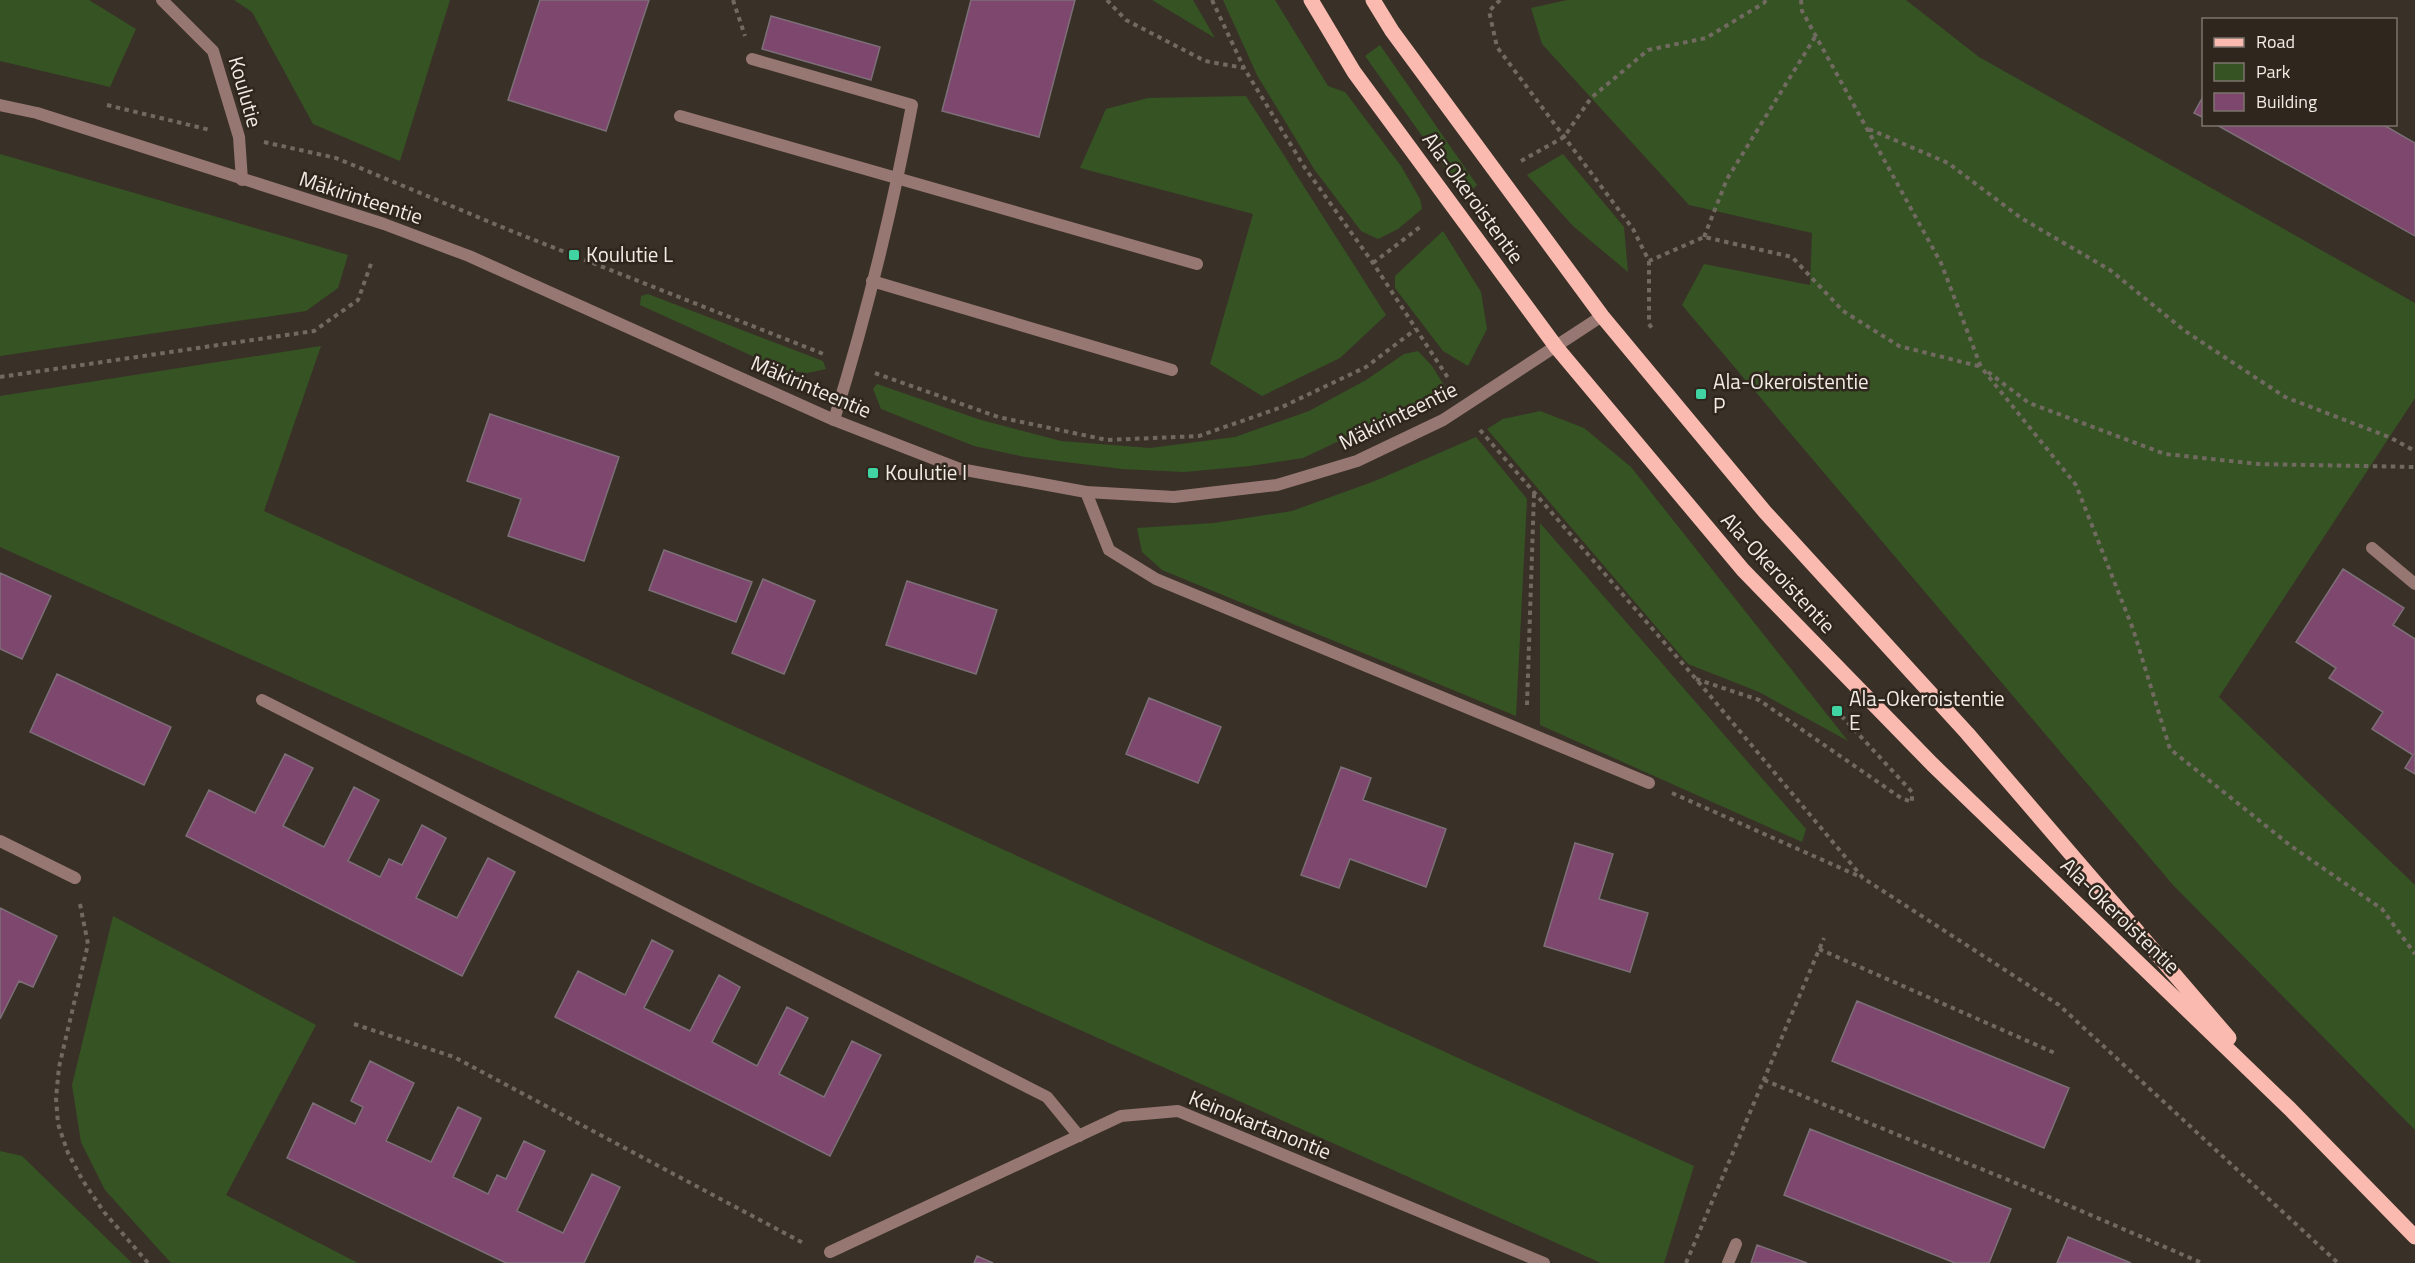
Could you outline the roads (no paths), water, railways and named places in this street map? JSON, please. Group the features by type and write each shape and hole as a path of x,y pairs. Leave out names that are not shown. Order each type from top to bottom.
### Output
{"main road":[{"name":"Ala-Okeroistentie","path":"1311,0 1354,72 1557,348 1743,570 1932,764 2290,1109 2415,1237"},
{"name":"Ala-Okeroistentie","path":"1373,0 1392,31 1602,316 1765,512 1967,733 2290,1109"}],"street":[{"name":"Koulutie","path":"162,0 213,51 240,137 242,180"},
{"path":"752,59 912,105 898,179 851,364 834,420"},
{"name":"Mäkirinteentie","path":"0,105 37,113 384,224 468,256 834,420 960,469 1086,492 1174,497 1277,485 1358,461 1443,420 1557,348 1602,316"},
{"path":"680,116 1197,264"},
{"path":"872,281 1172,370"},
{"path":"1086,492 1109,549 1156,579 1649,783"},
{"path":"2372,548 2415,584"},
{"path":"262,699 1047,1097 1079,1136"},
{"path":"0,841 75,878"},
{"name":"Keinokartanontie","path":"830,1252 1121,1116 1178,1111 1544,1263"},
{"path":"1728,1263 1736,1244"}],"place":[{"name":"Koulutie L","path":"574,255"},
{"name":"Ala-Okeroistentie P","path":"1701,394"},
{"name":"Koulutie I","path":"873,473"},
{"name":"Ala-Okeroistentie E","path":"1837,711"}]}
